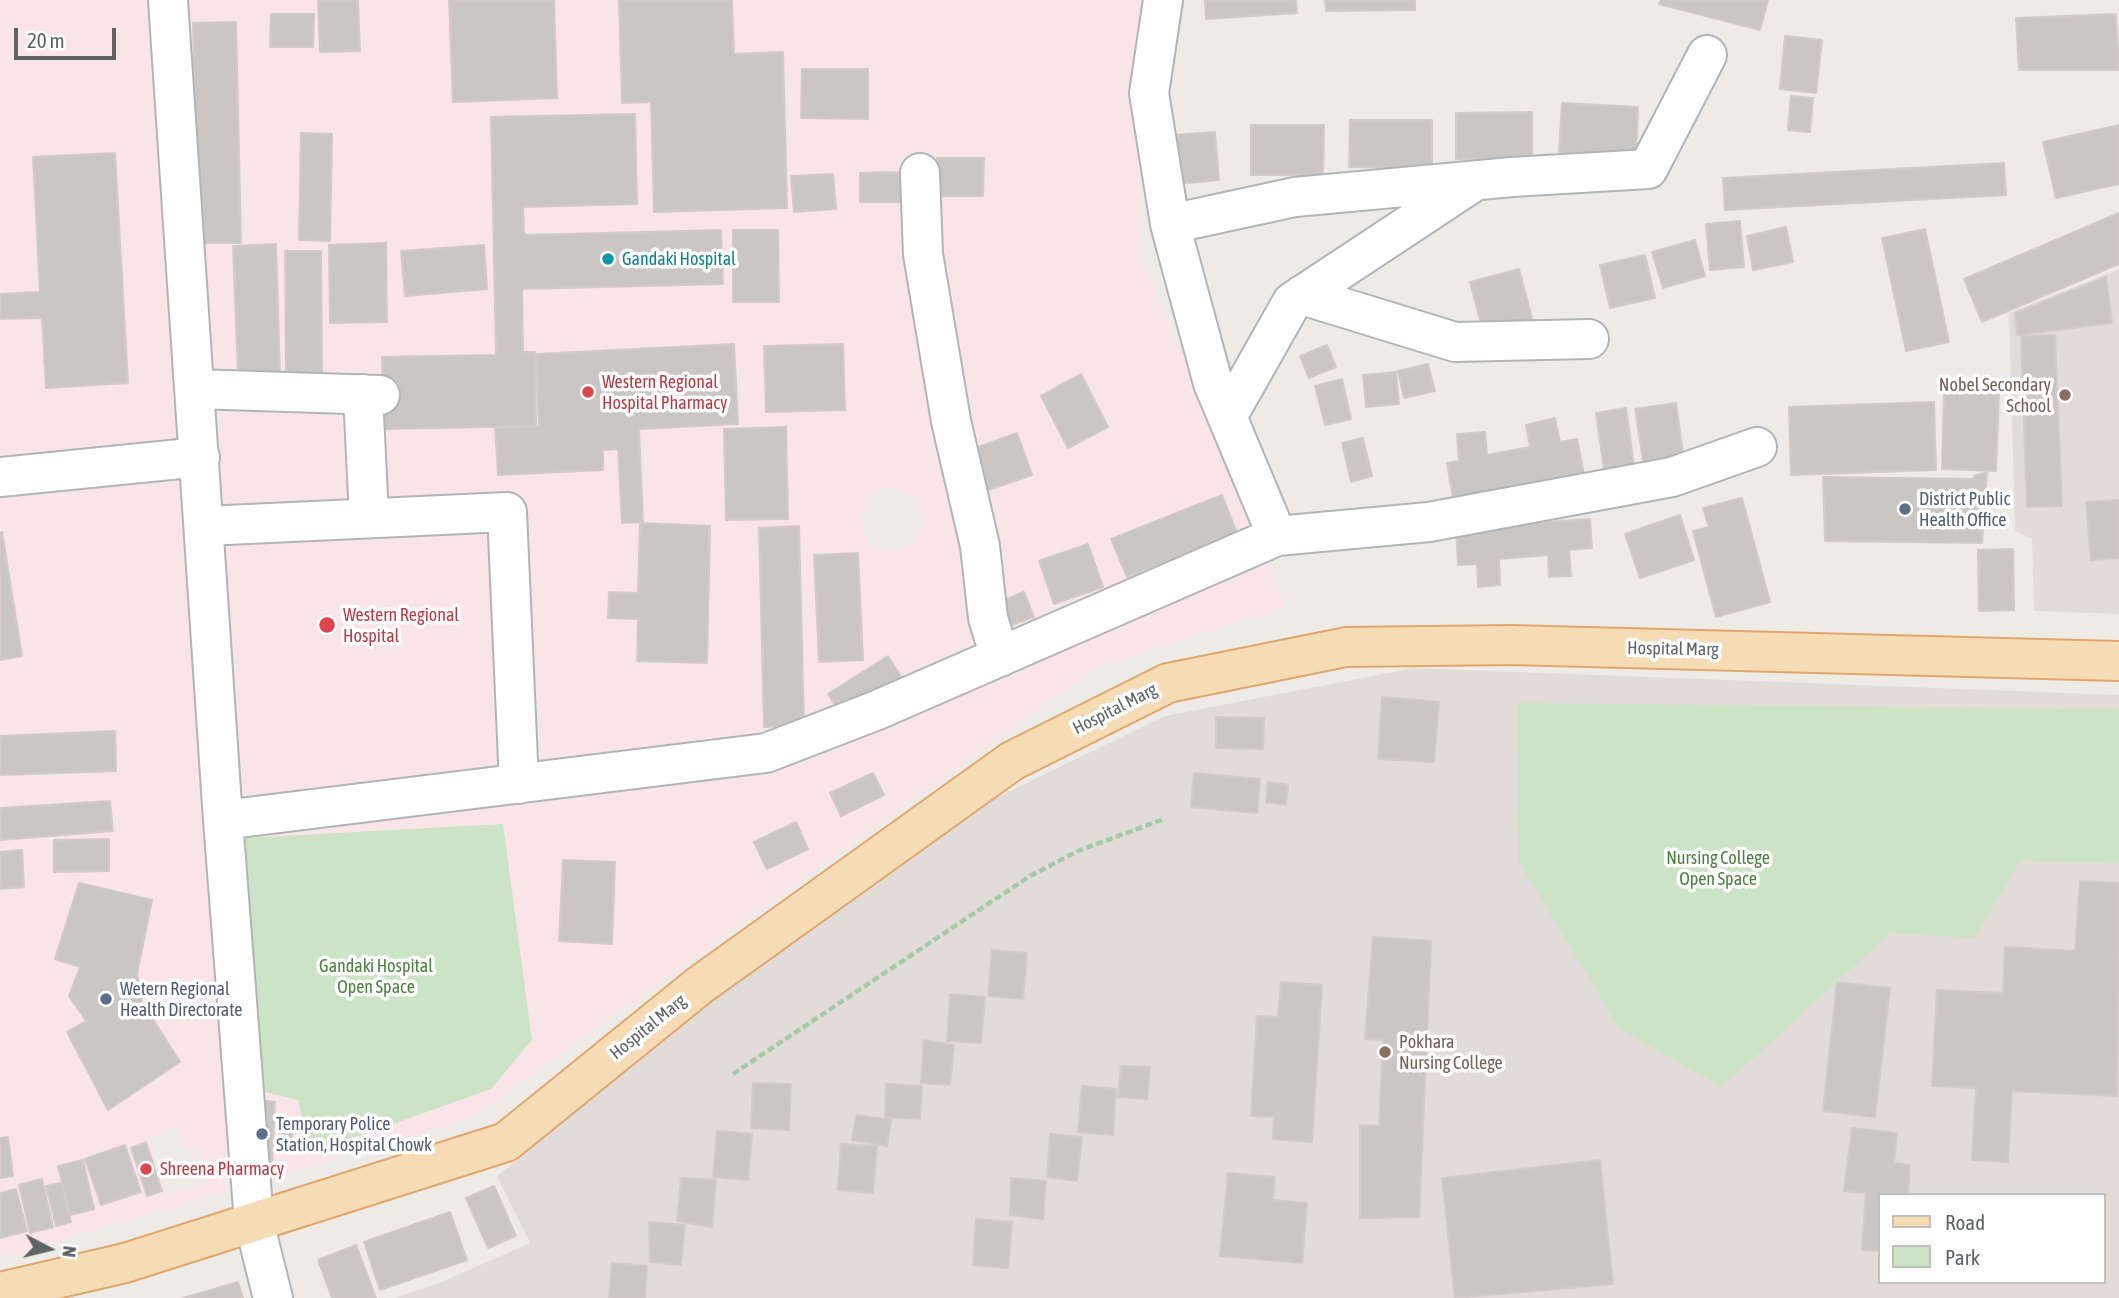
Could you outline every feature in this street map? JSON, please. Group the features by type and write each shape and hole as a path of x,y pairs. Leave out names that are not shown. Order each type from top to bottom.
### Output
{"main road":[{"name":"Hospital Marg","path":"0,1292 125,1263 506,1142 700,985 1012,761 1168,683 1346,647 1511,645 2119,661"}],"street":[{"path":"168,0 223,820 254,1222 273,1298"},
{"path":"1163,0 1149,93 1170,224 1213,383 1277,537"},
{"path":"1170,224 1295,197 1476,180 1648,169 1707,55"},
{"path":"920,173 923,254 944,382 980,546 988,618 1000,657"},
{"path":"1227,417 1292,302 1476,180"},
{"path":"1302,295 1455,342 1589,339"},
{"path":"195,389 372,394 369,518"},
{"path":"223,820 766,753 875,711 1277,537 1429,522 1672,477 1757,447"},
{"path":"0,477 200,457"},
{"path":"205,526 507,512 519,783"}],"path":[{"path":"733,1074 1030,876 1078,851 1164,819"}],"shaded area":[{"name":"Western Regional Hospital","path":"0,0 318,0 360,51 358,0 449,0 454,102 557,98 554,0 619,0 622,103 651,102 655,212 787,207 783,53 734,54 732,0 1152,0 1139,89 1140,257 1220,440 1285,607 1095,668 470,1119 0,1258 0,1238 27,1231 16,1189 0,1193 0,1178 13,1175 8,1137 0,1138 0,889 24,887 22,851 0,852 0,840 113,831 110,801 0,808 0,775 116,771 115,732 0,736 0,660 22,656 0,533","holes":["314,15 313,47 271,47","236,22 241,242 198,243 193,23","802,69 868,70 868,119 802,118","635,114 637,204 523,207 524,235 721,230 722,284 522,289 523,352 535,353 536,425 384,429 382,357 496,355 491,117","301,134 332,134 330,241 299,240","937,158 984,159 983,196 937,196","860,173 902,173 860,201","833,174 836,209 794,212 791,177","733,230 778,230 778,302 733,302","385,243 387,322 331,323 329,245","276,245 280,376 234,246","484,245 487,289 405,296 401,252","843,344 844,410 766,411 764,346","1081,375 1108,427 1068,448 1041,396","539,426 639,429 643,522 622,523 618,449 603,450 603,470 498,475 496,428","786,428 788,518 726,520","1017,434 1032,475 980,493","889,489 902,491 911,497 922,516 922,527 911,546 886,552 874,547 865,538 861,513 876,493","1221,495 1236,533 1126,577 1112,539","640,524 710,526 707,662 637,661 638,619 608,618 610,593 638,593","799,527 804,725 764,727 759,528","1088,544 1102,587 1054,604 1039,561","1024,592 1033,617 998,630 990,606","109,839 109,871 54,872 54,840","563,860 615,863 611,944 559,941","79,884 152,900 137,974 142,1002 108,1109 67,1033 86,1021 70,996 80,967 55,958","524,984 532,1040 306,1154 300,1100","252,1099 275,1102 272,1166 249,1166","178,1128 187,1151 199,1147 211,1181 171,1195 150,1138","146,1143 162,1191 147,1196 131,1148","125,1145 141,1191 101,1205 85,1159","82,1160 94,1209 70,1215 58,1166","42,1180 53,1227 31,1232 19,1185","61,1183 70,1222 56,1225 46,1187"]},
{"name":"Nobel Secondary School","path":"2119,269 2119,614 2034,611 2032,539 2015,530 2009,313"},
{"name":"Pokhara Nursing College","path":"1414,668 2119,695 2119,1298 395,1298 437,1284 530,1243 497,1176 804,927 981,805 1165,716"}],"green space":[{"name":"Nursing College Open Space","path":"1518,703 2119,709 2119,863 2020,861 1974,938 1890,933 1722,1087 1619,1028 1519,862"},
{"name":"Gandaki Hospital Open Space","path":"503,824 532,1040 491,1089 306,1155 299,1100 235,1085 225,839"}],"building":[{"path":"318,0 358,0 360,51 320,52"},
{"path":"449,0 554,0 557,98 453,102"},
{"path":"619,0 732,0 734,54 783,52 787,208 654,212 651,102 622,103"},
{"path":"1205,0 1296,0 1297,13 1206,19"},
{"path":"1325,0 1415,0 1415,10 1326,11"},
{"path":"1661,0 1768,0 1760,30 1659,4"},
{"path":"271,14 314,14 313,47 270,47"},
{"path":"2116,14 2119,70 2019,70 2016,18"},
{"path":"236,22 241,243 198,243 193,23"},
{"path":"1785,36 1822,40 1816,93 1780,89"},
{"path":"802,69 868,69 868,119 801,118"},
{"path":"1791,96 1813,98 1810,132 1788,130"},
{"path":"1562,103 1638,107 1636,156 1559,152"},
{"path":"1532,112 1532,158 1456,159 1456,113"},
{"name":"Gandaki Hospital","path":"635,114 637,204 523,207 524,235 721,230 723,284 522,289 523,352 535,352 536,426 384,429 382,357 496,355 491,117"},
{"path":"1350,120 1432,120 1432,168 1349,167"},
{"path":"1251,125 1324,125 1323,175 1251,175"},
{"path":"2119,125 2119,184 2056,198 2043,142"},
{"path":"1215,132 1219,180 1178,184 1173,135"},
{"path":"301,133 332,134 330,241 299,240"},
{"path":"115,153 128,383 46,388 42,318 0,319 0,294 40,292 33,157"},
{"path":"937,158 984,158 983,196 937,196"},
{"path":"2004,163 2006,195 1725,210 1723,178"},
{"path":"902,172 903,202 860,202 860,173"},
{"path":"833,174 836,209 794,212 791,176"},
{"path":"2119,213 2119,264 1982,322 1964,279"},
{"path":"1740,221 1744,267 1710,270 1706,224"},
{"path":"1786,227 1793,262 1753,270 1747,236"},
{"path":"1925,229 1949,342 1906,351 1882,238"},
{"path":"733,230 778,230 779,302 733,302"},
{"path":"1695,240 1705,276 1663,288 1652,252"},
{"path":"386,243 387,322 330,323 329,245"},
{"path":"276,244 280,376 238,377 233,246"},
{"path":"484,245 487,289 405,296 401,251"},
{"path":"285,251 321,251 322,372 286,372"},
{"path":"1645,255 1655,298 1610,308 1600,265"},
{"path":"1519,269 1533,322 1484,335 1470,282"},
{"path":"2106,277 2112,323 2017,335 2015,313"},
{"path":"2055,335 2062,506 2027,507 2021,336"},
{"path":"734,344 738,424 639,429 643,522 622,523 618,449 603,450 603,470 498,475 495,428 539,426 536,354"},
{"path":"843,344 845,410 766,412 764,346"},
{"path":"1327,345 1336,367 1309,378 1300,356"},
{"path":"1428,364 1435,391 1404,398 1398,371"},
{"path":"1396,372 1399,404 1366,407 1363,375"},
{"path":"1081,374 1108,427 1068,448 1041,396"},
{"path":"1342,379 1351,419 1325,425 1315,386"},
{"path":"1944,391 1999,392 1996,471 1942,469"},
{"path":"1934,402 1936,470 1791,475 1789,407"},
{"path":"1676,403 1684,460 1644,466 1635,409"},
{"path":"1626,408 1635,474 1605,477 1596,413"},
{"path":"1555,418 1560,442 1577,439 1584,475 1453,499 1447,463 1459,461 1457,434 1485,432 1487,455 1530,447 1526,425"},
{"path":"786,427 788,519 726,520 724,429"},
{"path":"1017,433 1032,475 980,493 965,452"},
{"path":"1363,438 1372,476 1351,482 1342,443"},
{"name":"District Public Health Office","path":"1987,472 1982,543 1825,541 1823,477 1974,479 1974,476"},
{"path":"1222,495 1237,533 1127,577 1111,539"},
{"path":"1742,498 1770,602 1716,617 1693,531 1709,527 1703,508"},
{"path":"2119,500 2119,558 2091,560 2086,502"},
{"path":"1680,515 1694,560 1640,578 1625,534"},
{"path":"1590,519 1592,548 1569,550 1571,576 1549,577 1548,555 1499,559 1500,585 1478,587 1477,564 1458,565 1456,528"},
{"path":"640,523 710,526 707,663 637,661 638,619 608,618 609,592 638,593"},
{"path":"799,526 804,726 764,727 759,528"},
{"path":"2,532 22,656 0,660 0,533"},
{"path":"1088,544 1103,587 1054,604 1039,561"},
{"path":"2013,549 2014,610 1979,611 1978,550"},
{"path":"858,553 863,660 819,662 814,555"},
{"path":"1024,592 1034,617 998,630 989,606"},
{"path":"888,656 904,681 844,719 828,694"},
{"path":"1382,697 1439,702 1434,762 1378,759"},
{"path":"1216,717 1264,718 1263,749 1216,748"},
{"path":"115,731 116,771 0,775 0,736"},
{"path":"873,773 884,795 841,816 830,793"},
{"path":"1194,773 1260,779 1257,813 1191,807"},
{"path":"1268,782 1288,785 1286,805 1266,802"},
{"path":"110,801 113,831 0,840 0,808"},
{"path":"796,822 808,849 767,869 754,842"},
{"path":"109,839 109,871 54,872 54,840"},
{"path":"22,850 24,887 0,889 0,852"},
{"path":"563,860 615,862 612,944 559,941"},
{"path":"2080,881 2119,883 2117,1096 2012,1091 2008,1162 1972,1160 1976,1088 1932,1086 1937,990 2003,993 2005,947 2075,951"},
{"name":"Wetern Regional Health Directorate","path":"79,883 152,900 137,974 142,1002 180,1062 108,1110 67,1032 86,1021 69,996 80,967 55,959"},
{"path":"1373,937 1431,941 1419,1217 1360,1218 1360,1125 1379,1126 1383,1040 1365,1039"},
{"path":"992,950 1027,953 1023,999 988,996"},
{"path":"1281,982 1322,985 1312,1142 1273,1139 1274,1117 1251,1116 1257,1016 1278,1017"},
{"path":"1837,982 1890,988 1875,1117 1823,1111"},
{"path":"950,994 985,997 981,1043 947,1041"},
{"path":"924,1040 954,1045 950,1085 921,1083"},
{"path":"1121,1066 1150,1067 1147,1099 1118,1097"},
{"path":"753,1083 791,1084 789,1130 751,1128"},
{"path":"886,1084 922,1086 920,1119 885,1117"},
{"path":"1082,1086 1116,1089 1113,1135 1078,1132"},
{"name":"Temporary Police Station, Hospital Chowk","path":"251,1099 275,1102 272,1166 248,1166"},
{"path":"856,1115 891,1120 887,1146 852,1140"},
{"path":"280,1126 293,1127 291,1153 278,1152"},
{"path":"1852,1128 1897,1133 1894,1163 1910,1165 1908,1193 1878,1193 1878,1251 1862,1250 1866,1193 1844,1191"},
{"path":"717,1131 752,1134 748,1180 713,1177"},
{"path":"1050,1134 1082,1137 1077,1181 1047,1177"},
{"path":"8,1137 13,1176 0,1178 0,1138"},
{"name":"Shreena Pharmacy","path":"146,1142 162,1191 147,1196 131,1148"},
{"path":"841,1144 877,1146 873,1193 838,1190"},
{"path":"125,1145 141,1192 101,1205 85,1159"},
{"path":"83,1160 94,1209 70,1215 58,1166"},
{"path":"1600,1160 1613,1284 1455,1298 1442,1178"},
{"path":"1228,1173 1275,1177 1273,1200 1307,1203 1302,1263 1220,1256"},
{"path":"681,1178 716,1180 712,1227 677,1221"},
{"path":"1011,1178 1046,1181 1043,1219 1010,1215"},
{"path":"42,1179 53,1227 30,1233 19,1185"},
{"path":"61,1183 71,1222 56,1226 46,1186"},
{"path":"494,1186 516,1236 488,1248 466,1198"},
{"path":"16,1189 27,1231 0,1238 0,1193"},
{"path":"450,1212 467,1260 380,1290 364,1242"},
{"path":"976,1219 1012,1222 1008,1268 973,1265"},
{"path":"649,1222 685,1225 681,1265 650,1262"},
{"path":"356,1245 376,1298 332,1298 318,1260"},
{"path":"612,1263 647,1266 645,1298 609,1298"},
{"path":"238,1282 243,1298 183,1298 201,1293"}],"place":[{"name":"Gandaki Hospital","path":"608,259"},
{"name":"Western Regional Hospital Pharmacy","path":"588,392"},
{"name":"Nobel Secondary School","path":"2065,395"},
{"name":"District Public Health Office","path":"1905,509"},
{"name":"Western Regional Hospital","path":"327,625"},
{"name":"Wetern Regional Health Directorate","path":"106,999"},
{"name":"Pokhara Nursing College","path":"1385,1052"},
{"name":"Temporary Police Station, Hospital Chowk","path":"262,1134"},
{"name":"Shreena Pharmacy","path":"146,1169"}]}
